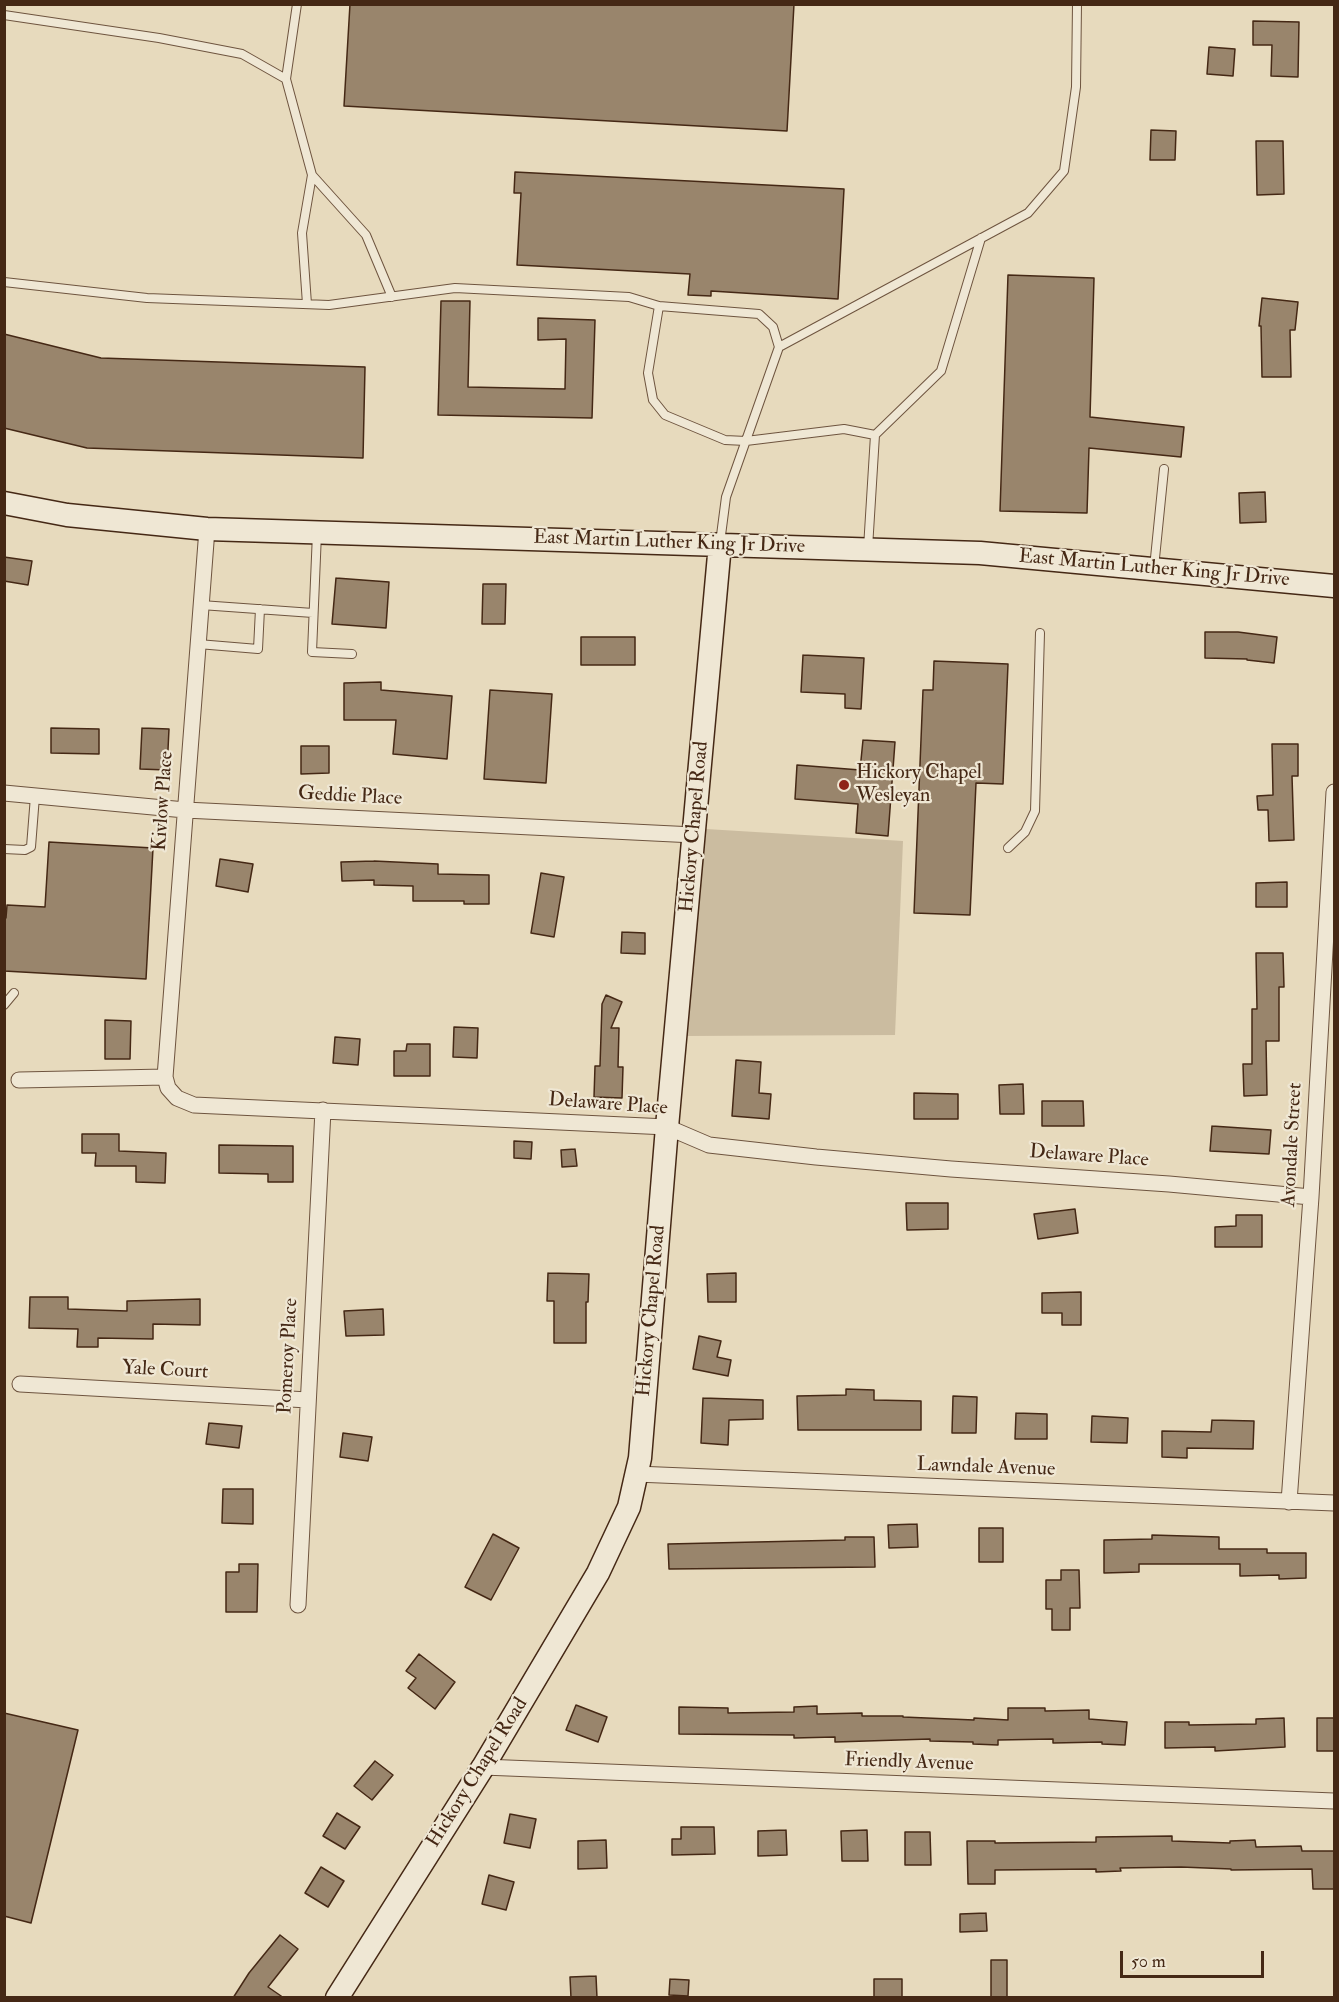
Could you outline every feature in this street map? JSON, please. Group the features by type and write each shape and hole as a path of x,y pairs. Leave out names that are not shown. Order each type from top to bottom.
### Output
{"street":[{"name":"East Martin Luther King Jr Drive","path":"4,503 67,515 207,528 980,553 1335,586"},
{"name":"Kivlow Place","path":"165,1077 207,528"},
{"name":"Hickory Chapel Road","path":"337,1998 483,1767 598,1573 629,1507 640,1458 667,1127 720,544"},
{"name":"Avondale Street","path":"1289,1502 1311,1197 1335,792"},
{"name":"Geddie Place","path":"4,793 185,810 694,835"},
{"name":"Delaware Place","path":"165,1077 168,1088 177,1098 194,1105 667,1127 709,1145 816,1157 1311,1197"},
{"path":"20,1080 165,1077"},
{"name":"Pomeroy Place","path":"298,1605 323,1110"},
{"name":"Yale Court","path":"20,1384 308,1400"},
{"name":"Lawndale Avenue","path":"636,1474 1335,1503"},
{"name":"Friendly Avenue","path":"483,1767 1335,1801"}],"lane":[{"path":"297,4 286,79 312,175 302,233 307,304"},
{"path":"779,347 1028,213 1064,171 1076,87 1077,4"},
{"path":"4,15 159,38 242,54 286,79"},
{"path":"312,175 366,235 392,297"},
{"path":"868,549 874,435 940,371 981,238"},
{"path":"4,282 147,298 329,305 455,288 629,297 660,306 759,314 773,327 779,347 726,497 720,544"},
{"path":"660,306 648,373 653,400 665,415 725,440 746,441 844,429 874,435"},
{"path":"1153,569 1164,469"},
{"path":"317,532 312,652 352,654"},
{"path":"201,605 313,613"},
{"path":"198,644 258,649 260,609"},
{"path":"1008,848 1025,832 1035,811 1040,633"},
{"path":"4,849 25,850 31,847 35,796"},
{"path":"4,1005 14,993"}],"shaded area":[{"path":"706,829 903,841 895,1035 686,1036"}],"building":[{"path":"350,4 794,4 787,131 344,106"},
{"path":"1253,21 1299,22 1298,77 1271,76 1272,45 1253,45"},
{"path":"1209,47 1235,49 1233,76 1207,74"},
{"path":"1151,130 1176,131 1175,160 1150,160"},
{"path":"1256,141 1283,141 1284,194 1257,195"},
{"path":"515,172 844,189 838,299 711,291 711,296 688,295 690,274 517,265 521,193 514,193"},
{"path":"1008,275 1094,278 1090,417 1184,427 1181,457 1089,448 1087,513 1000,511"},
{"path":"1262,298 1298,302 1295,330 1290,330 1291,377 1262,377 1261,326 1259,326"},
{"path":"441,301 470,301 468,387 565,389 566,339 538,340 538,318 595,320 592,418 438,415"},
{"path":"4,334 101,358 365,367 363,458 87,448 4,428"},
{"path":"1265,492 1266,522 1240,523 1239,493"},
{"path":"4,557 32,561 28,585 4,581"},
{"path":"336,578 389,582 386,628 332,624"},
{"path":"483,584 506,584 505,624 482,624"},
{"path":"1205,632 1238,632 1277,637 1274,663 1247,659 1205,658"},
{"path":"581,637 635,637 635,665 581,665"},
{"path":"803,655 864,658 861,709 845,708 845,694 801,692"},
{"path":"934,661 1008,664 1003,784 976,783 970,915 914,913 923,690 933,690"},
{"path":"381,682 381,690 452,696 447,759 393,754 396,720 344,720 344,683"},
{"path":"490,690 552,694 546,783 484,779"},
{"path":"51,728 99,729 99,754 51,753"},
{"path":"142,728 169,729 167,770 140,769"},
{"name":"Hickory Chapel Wesleyan","path":"863,740 895,742 888,836 856,833 858,804 795,799 797,765 860,770"},
{"path":"1272,744 1298,744 1298,776 1292,776 1294,840 1269,841 1268,810 1258,810 1257,796 1273,795"},
{"path":"301,746 329,746 329,773 301,774"},
{"path":"49,842 153,848 146,979 4,971 4,918 6,918 7,905 45,907"},
{"path":"220,859 253,864 248,892 216,886"},
{"path":"341,862 438,864 438,874 489,875 489,904 464,904 464,901 413,901 413,886 374,885 374,880 342,881"},
{"path":"541,873 564,877 554,937 531,933"},
{"path":"1287,882 1287,907 1256,907 1256,883"},
{"path":"622,932 645,933 645,954 621,953"},
{"path":"1256,953 1283,953 1284,987 1279,987 1279,1041 1266,1041 1267,1095 1244,1096 1243,1064 1252,1064 1252,1009 1257,1009"},
{"path":"606,995 622,1002 611,1028 619,1028 618,1067 623,1067 622,1098 594,1097 595,1066 600,1066 602,1004"},
{"path":"105,1020 131,1021 130,1059 105,1059"},
{"path":"454,1027 478,1028 477,1058 453,1057"},
{"path":"335,1037 360,1039 358,1065 333,1063"},
{"path":"407,1044 430,1044 430,1076 394,1076 394,1051 406,1051"},
{"path":"736,1060 761,1062 759,1093 771,1094 769,1119 732,1116"},
{"path":"1023,1084 1024,1114 1000,1114 999,1085"},
{"path":"914,1093 958,1094 958,1119 914,1119"},
{"path":"1042,1101 1083,1101 1084,1126 1042,1126"},
{"path":"1212,1126 1271,1130 1269,1154 1210,1151"},
{"path":"82,1134 119,1134 119,1151 166,1153 165,1183 136,1182 136,1166 95,1166 96,1153 82,1153"},
{"path":"514,1141 532,1142 531,1159 514,1158"},
{"path":"219,1145 293,1146 293,1182 268,1182 268,1174 219,1173"},
{"path":"575,1149 577,1166 562,1167 561,1150"},
{"path":"906,1203 948,1203 948,1229 907,1230"},
{"path":"1075,1209 1078,1233 1038,1239 1034,1214"},
{"path":"1236,1215 1262,1215 1262,1247 1215,1247 1215,1227 1236,1226"},
{"path":"548,1273 589,1274 586,1343 554,1343 554,1301 547,1301"},
{"path":"736,1273 736,1302 708,1302 707,1274"},
{"path":"1081,1292 1081,1325 1062,1325 1062,1313 1042,1313 1042,1293"},
{"path":"30,1297 68,1297 68,1309 127,1311 127,1301 200,1299 200,1325 153,1324 153,1339 98,1338 98,1347 77,1347 78,1329 29,1328"},
{"path":"383,1309 384,1335 346,1336 344,1311"},
{"path":"699,1336 721,1341 717,1357 731,1360 728,1376 693,1369"},
{"path":"846,1389 874,1390 874,1400 921,1401 921,1430 798,1430 797,1396 846,1395"},
{"path":"953,1396 977,1397 976,1433 952,1433"},
{"path":"703,1398 763,1400 763,1419 729,1420 728,1445 701,1443"},
{"path":"1016,1413 1047,1414 1047,1439 1015,1439"},
{"path":"1092,1416 1128,1418 1127,1443 1091,1442"},
{"path":"1212,1420 1254,1421 1253,1449 1187,1448 1187,1458 1162,1457 1162,1431 1211,1432"},
{"path":"209,1423 242,1426 239,1448 206,1444"},
{"path":"343,1433 372,1437 368,1461 340,1457"},
{"path":"223,1489 253,1489 253,1524 222,1523"},
{"path":"917,1524 918,1547 889,1548 888,1525"},
{"path":"979,1528 1003,1528 1003,1562 979,1562"},
{"path":"493,1534 519,1548 491,1600 465,1587"},
{"path":"1152,1535 1219,1537 1219,1549 1267,1549 1267,1553 1306,1553 1306,1578 1279,1579 1279,1575 1240,1576 1240,1564 1139,1564 1139,1572 1104,1573 1104,1540 1152,1539"},
{"path":"845,1537 874,1537 875,1567 669,1569 668,1544 845,1540"},
{"path":"239,1564 258,1564 257,1612 226,1612 226,1572 239,1572"},
{"path":"1061,1570 1079,1570 1080,1608 1070,1608 1070,1630 1052,1630 1052,1609 1046,1609 1046,1580 1061,1580"},
{"path":"419,1654 455,1682 435,1709 408,1688 416,1678 406,1671"},
{"path":"576,1705 607,1717 598,1742 566,1730"},
{"path":"817,1706 817,1714 862,1713 862,1716 974,1720 974,1718 1008,1720 1008,1708 1045,1708 1045,1711 1089,1710 1089,1719 1127,1722 1125,1745 1102,1744 1102,1742 1053,1743 1053,1739 998,1740 998,1745 930,1741 930,1739 835,1742 835,1737 679,1734 679,1707 728,1708 728,1713 794,1712 794,1707"},
{"path":"4,1713 78,1730 31,1923 4,1916"},
{"path":"1284,1718 1285,1747 1215,1751 1215,1747 1165,1748 1165,1722 1189,1722 1189,1725 1256,1724 1256,1719"},
{"path":"1317,1718 1335,1718 1335,1751 1317,1751"},
{"path":"375,1761 393,1775 372,1800 354,1786"},
{"path":"337,1813 360,1827 345,1849 323,1836"},
{"path":"510,1814 536,1819 530,1848 504,1843"},
{"path":"681,1827 714,1827 715,1854 672,1855 672,1839 681,1839"},
{"path":"786,1830 787,1855 758,1856 758,1831"},
{"path":"867,1830 868,1861 842,1861 841,1831"},
{"path":"905,1832 930,1832 931,1865 905,1865"},
{"path":"1172,1836 1172,1841 1230,1843 1230,1841 1255,1840 1256,1847 1301,1846 1302,1851 1335,1851 1335,1889 1313,1889 1312,1869 1231,1870 1181,1867 1120,1868 1121,1871 1096,1872 1096,1869 995,1870 995,1884 968,1884 967,1841 1096,1842 1096,1837"},
{"path":"606,1840 607,1868 578,1869 578,1841"},
{"path":"321,1867 344,1881 328,1907 305,1893"},
{"path":"489,1875 514,1882 506,1910 482,1904"},
{"path":"986,1913 987,1931 960,1932 960,1914"},
{"path":"280,1935 298,1949 268,1987 284,1998 233,1998 249,1973"},
{"path":"991,1960 1007,1960 1007,1998 991,1998"},
{"path":"596,1976 597,1998 571,1998 570,1977"},
{"path":"670,1979 689,1980 688,1996 669,1995"},
{"path":"874,1979 902,1979 902,1998 874,1998"}],"place":[{"name":"Hickory Chapel Wesleyan","path":"844,785"}]}
